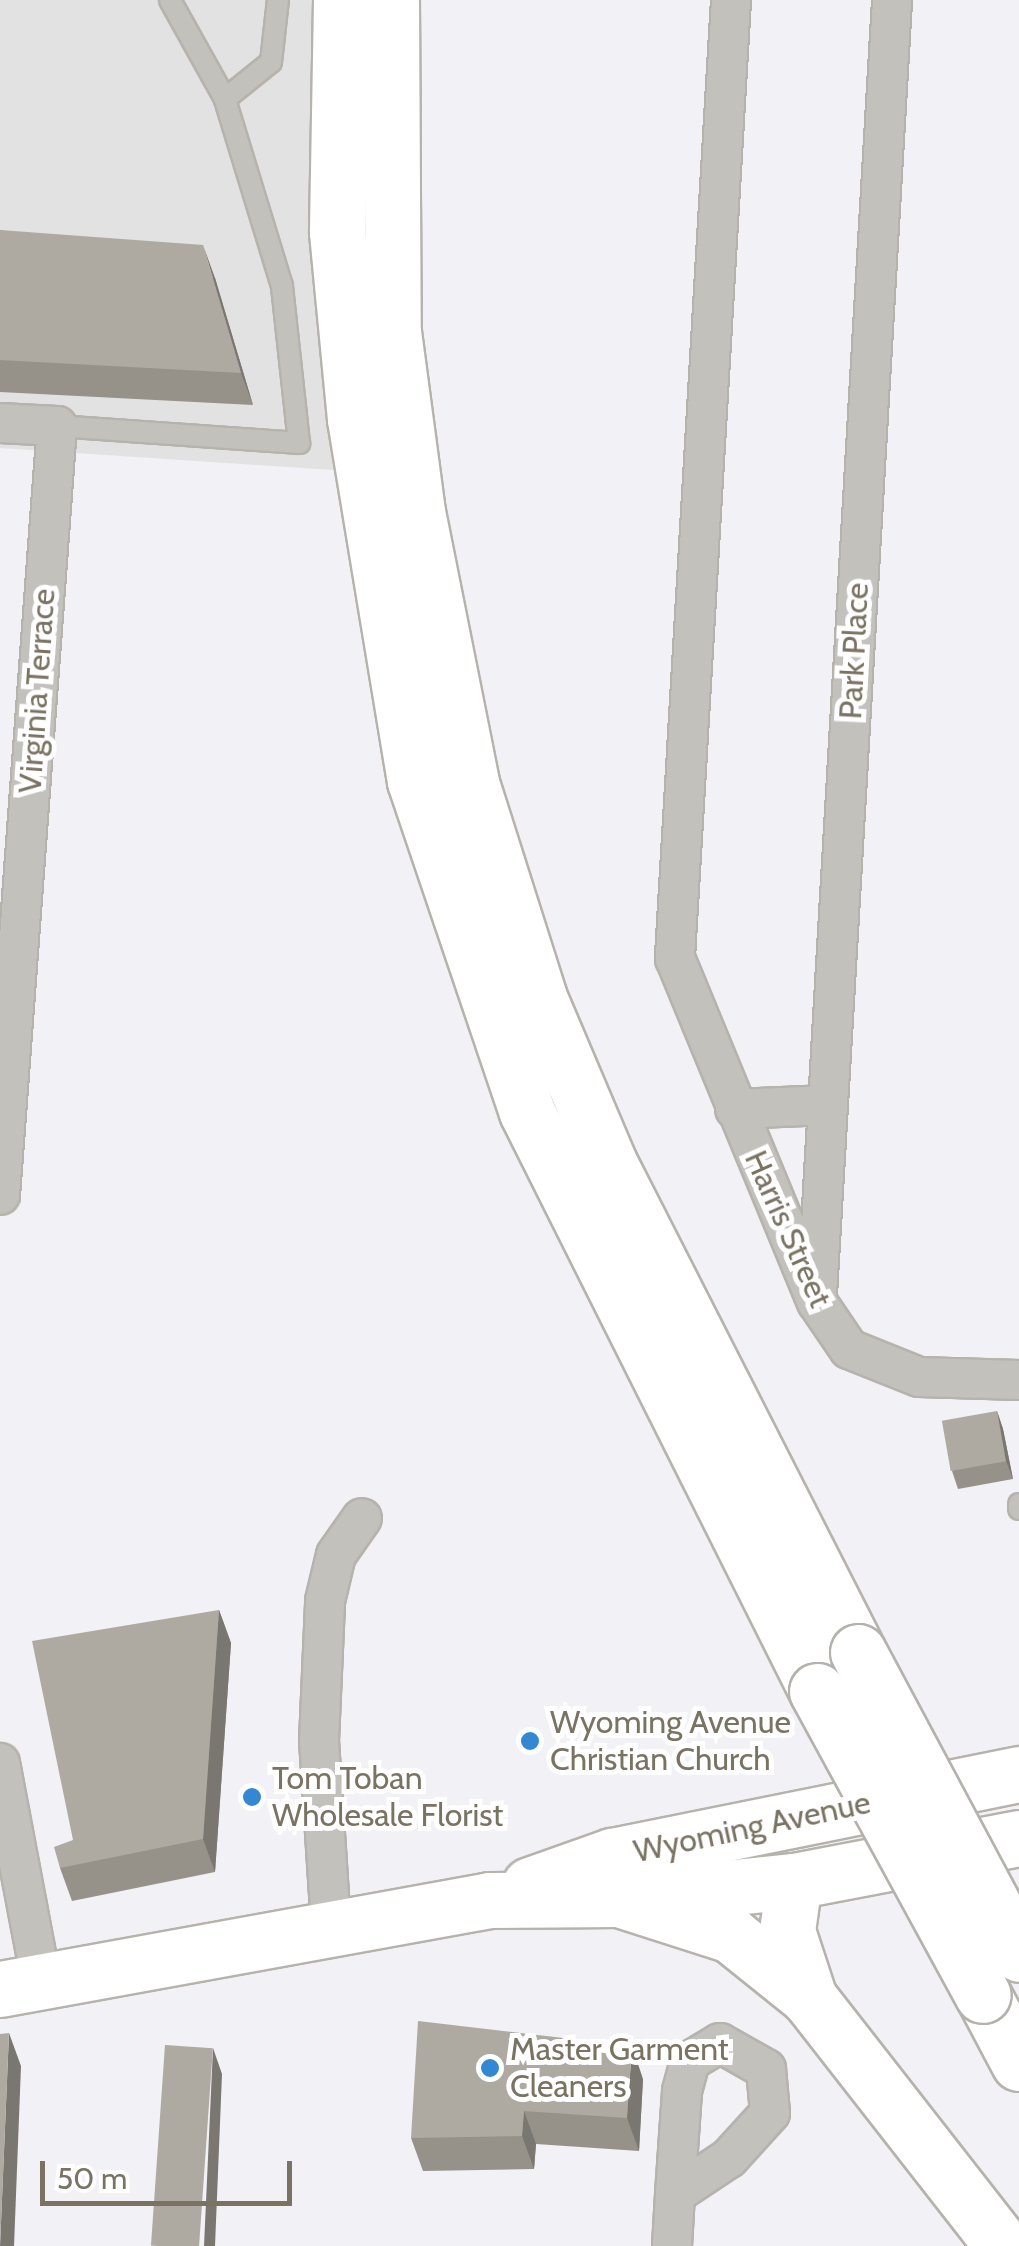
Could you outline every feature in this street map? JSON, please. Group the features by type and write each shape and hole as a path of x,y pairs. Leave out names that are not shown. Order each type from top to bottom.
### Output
{"main road":[{"path":"340,0 338,232 355,419 415,780 528,1112 817,1691 1019,2063"},
{"path":"390,0 393,332 416,512 471,783 539,998 609,1163 858,1652 1019,1954"},
{"name":"Wyoming Avenue","path":"490,1900 612,1856 1019,1774"},
{"path":"809,1998 787,1931 794,1881 820,1812"},
{"name":"Wyoming Avenue","path":"20,1985 490,1900 620,1899 794,1881 1019,1838"},
{"path":"620,1899 731,1934 809,1998 1003,2246"}],"street":[{"name":"Harris Street","path":"731,0 675,958 817,1302 849,1349 919,1377 1019,1380"},
{"name":"Park Place","path":"817,1302 892,0"},
{"path":"0,423 56,426"},
{"name":"Virginia Terrace","path":"0,1195 56,426"},
{"path":"735,1110 828,1104"},
{"path":"332,1926 319,1758 326,1601 336,1555 362,1518"},
{"path":"0,1763 20,1985"},
{"path":"672,2246 675,2194"}],"lane":[{"path":"56,426 300,443 282,286 224,99 170,0"},
{"path":"224,99 271,62 278,0"}],"shaded area":[{"path":"0,0 317,0 313,166 333,470 0,448"}],"building":[{"path":"0,230 203,245 241,373 0,360"},
{"path":"997,1411 1006,1461 951,1471 942,1421"},
{"path":"219,1610 203,1839 60,1868 54,1847 73,1840 32,1641"},
{"path":"418,2021 632,2046 627,2118 524,2111 522,2136 411,2138"},
{"path":"9,2033 0,2246 0,2034"},
{"path":"165,2045 213,2048 199,2246 151,2246"}],"place":[{"name":"Wyoming Avenue Christian Church","path":"530,1741"},
{"name":"Tom Toban Wholesale Florist","path":"252,1797"},
{"name":"Master Garment Cleaners","path":"490,2068"}]}
